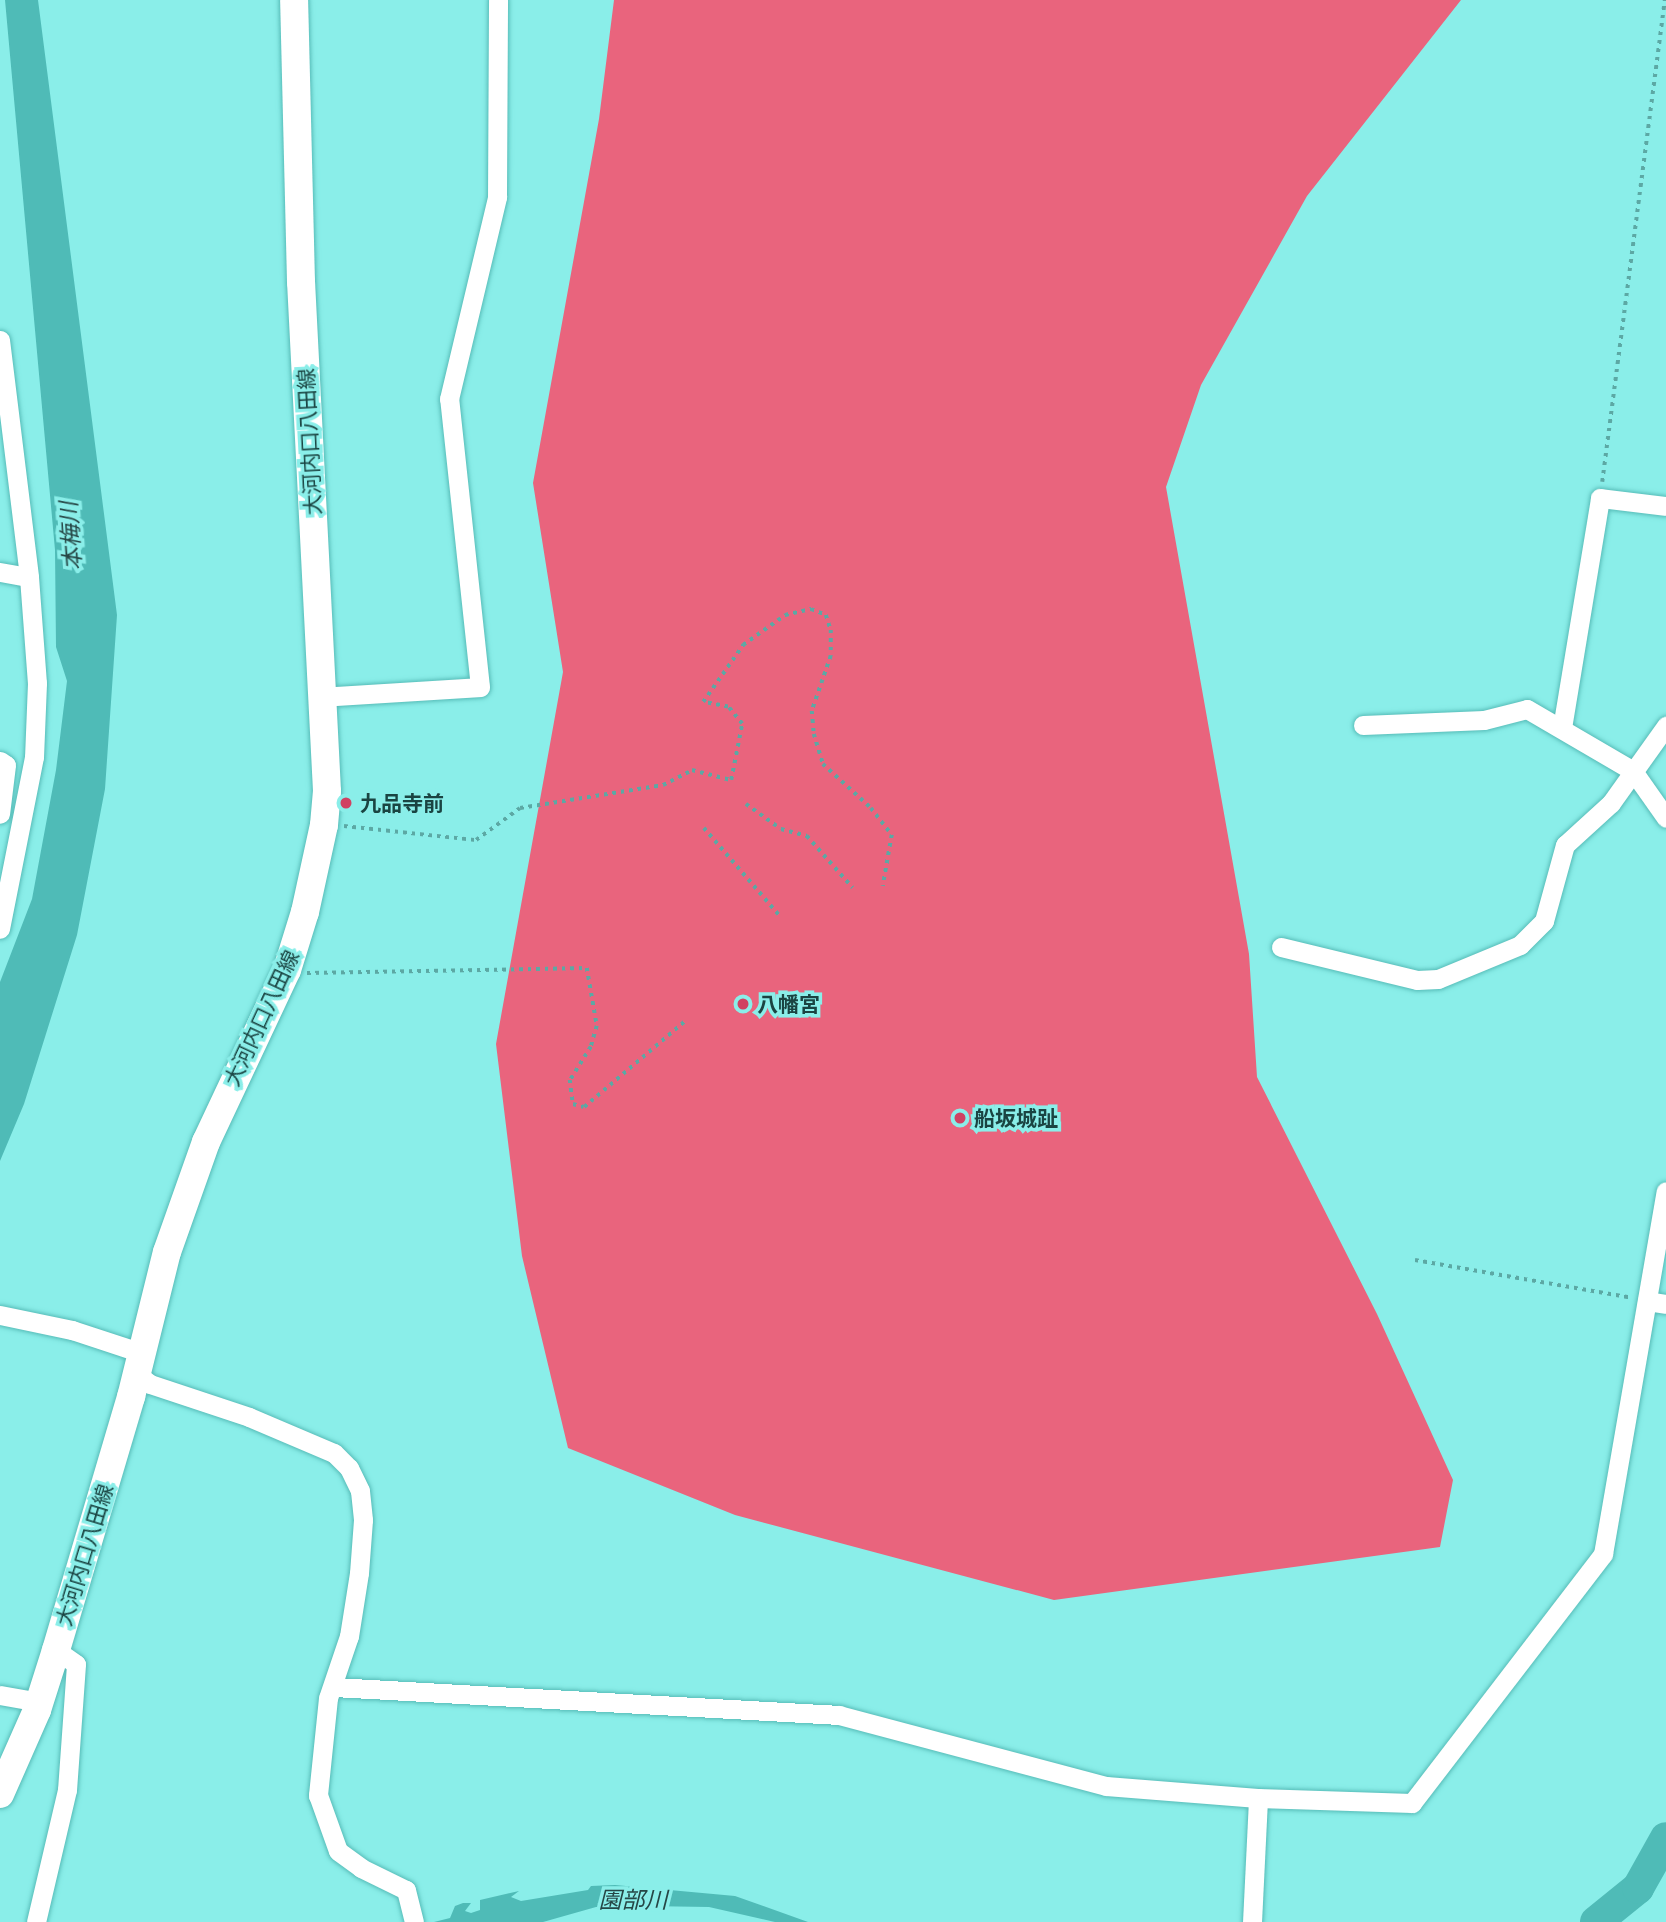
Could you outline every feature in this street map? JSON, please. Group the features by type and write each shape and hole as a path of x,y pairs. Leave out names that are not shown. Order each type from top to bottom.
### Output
{"main road":[{"name":"大河内口八田線","path":"0,1794 39,1702 56,1650 140,1364 167,1252 205,1142 287,970 305,912 324,825 321,697 301,282 294,0"}],"street":[{"path":"321,697 480,687 449,399 497,197 498,0"},
{"path":"0,340 29,577 37,682 34,757 0,929"},
{"path":"1563,728 1600,498 1666,506"},
{"path":"0,572 29,577"},
{"path":"1363,725 1484,720 1527,709 1633,771 1666,818"},
{"path":"1281,947 1417,980 1438,979 1520,945 1544,922 1565,845 1611,803 1666,726"},
{"path":"0,761 6,765 0,814"},
{"path":"334,1687 839,1715 1105,1786 1258,1798 1412,1803 1602,1554 1657,1303 1666,1191"},
{"path":"0,1315 72,1330 140,1364 150,1384 249,1417 334,1453 349,1468 360,1491 363,1520 349,1636 334,1687 319,1759 318,1795 326,1826 338,1851 361,1868 406,1890 414,1922"},
{"path":"36,1922 68,1790 76,1664 56,1650"},
{"path":"0,1695 39,1702"},
{"path":"1252,1922 1258,1798"}],"path":[{"path":"1600,498 1665,0"},
{"path":"324,825 404,830 476,840 520,808 663,785 692,770 731,780 742,724 728,707 703,702 743,645 785,615 811,609 826,615 831,630 831,656 812,711 814,734 823,764 871,808 892,835 883,886"},
{"path":"746,804 781,829 807,836 853,888"},
{"path":"704,828 779,915"},
{"path":"287,970 312,973 587,968 597,1026 591,1047 570,1080 573,1104 584,1107 685,1021"},
{"path":"1415,1260 1657,1303"}],"shaded area":[{"path":"614,0 1461,0 1307,196 1201,385 1166,487 1249,954 1257,1077 1377,1314 1453,1480 1440,1547 1054,1600 735,1515 568,1448 522,1256 496,1044 563,672 533,483 599,119"}],"water":[{"name":"本梅川","path":"5,0 38,0 117,615 105,789 77,935 24,1104 0,1161 0,982 32,899 56,770 67,681 56,647 55,550"},
{"path":"615,1885 735,1896 808,1922 775,1922 709,1907 645,1906 596,1907 543,1922 434,1922 450,1918 455,1906 463,1903 471,1903 465,1911 471,1913 480,1910 480,1900 519,1891 511,1897 521,1901 588,1890 591,1886"}],"waterway":[{"name":"園部川","path":"1596,1922 1638,1888 1666,1838"}],"place":[{"name":"九品寺前","path":"346,803"},
{"name":"八幡宮","path":"743,1004"},
{"name":"船坂城趾","path":"960,1118"}]}
